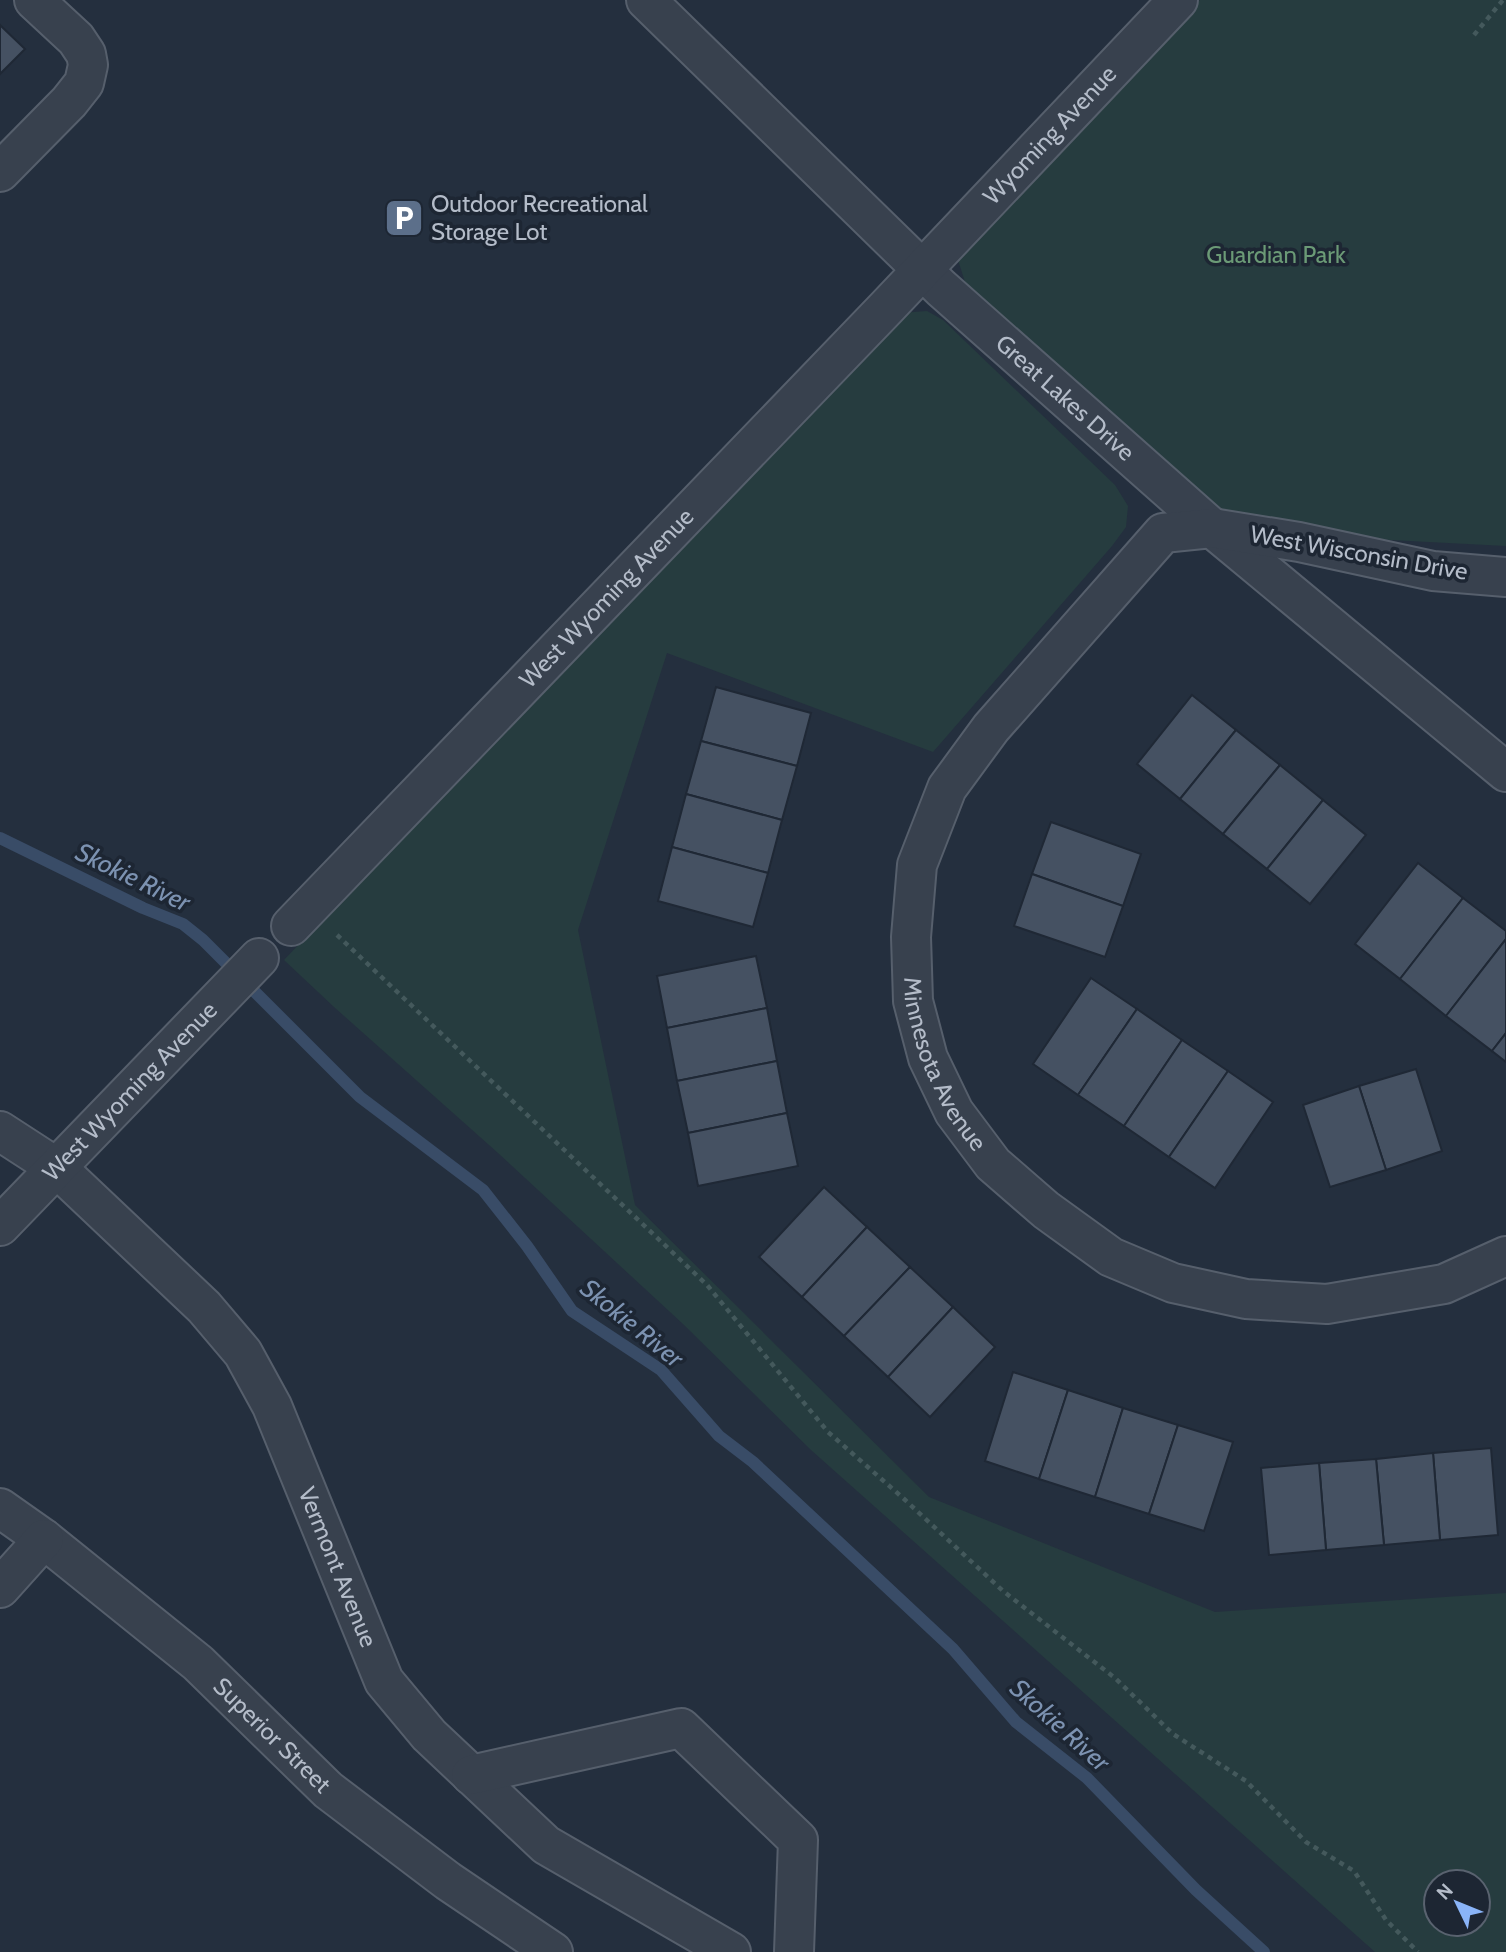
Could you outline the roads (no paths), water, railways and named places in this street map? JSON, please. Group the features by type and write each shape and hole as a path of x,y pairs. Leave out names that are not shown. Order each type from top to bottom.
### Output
{"street":[{"path":"0,172 69,102 84,83 88,65 86,54 76,39 34,0"},
{"name":"Great Lakes Drive","path":"646,0 922,270 1212,528 1506,772"},
{"name":"Wyoming Avenue","path":"922,270 1178,0"},
{"name":"West Wyoming Avenue","path":"290,926 922,270"},
{"name":"West Wisconsin Drive","path":"1212,528 1299,542 1433,571 1506,577"},
{"name":"Minnesota Avenue","path":"1212,528 1163,533 991,727 947,788 917,865 911,937 913,1002 928,1058 954,1112 993,1164 1046,1210 1111,1256 1173,1283 1246,1299 1327,1304 1444,1284 1506,1256"},
{"name":"West Wyoming Avenue","path":"0,1226 259,958"},
{"name":"Vermont Avenue","path":"0,1131 57,1168 204,1307 243,1353 272,1406 384,1681 429,1735 547,1845 731,1952"},
{"name":"Superior Street","path":"0,1508 44,1539 198,1662 328,1790 448,1881 553,1952"},
{"path":"0,1588 44,1539"},
{"path":"471,1775 681,1728 798,1840 794,1952"}],"waterway":[{"name":"Skokie River","path":"0,838 143,908 183,924 203,940 360,1097 483,1190 527,1246 572,1311 661,1370 719,1436 753,1462 953,1649 1016,1722 1087,1778 1196,1890 1264,1952"}],"place":[{"name":"Outdoor Recreational Storage Lot","path":"404,218"}],"park label":[{"name":"Guardian Park","path":"1276,255"}]}
